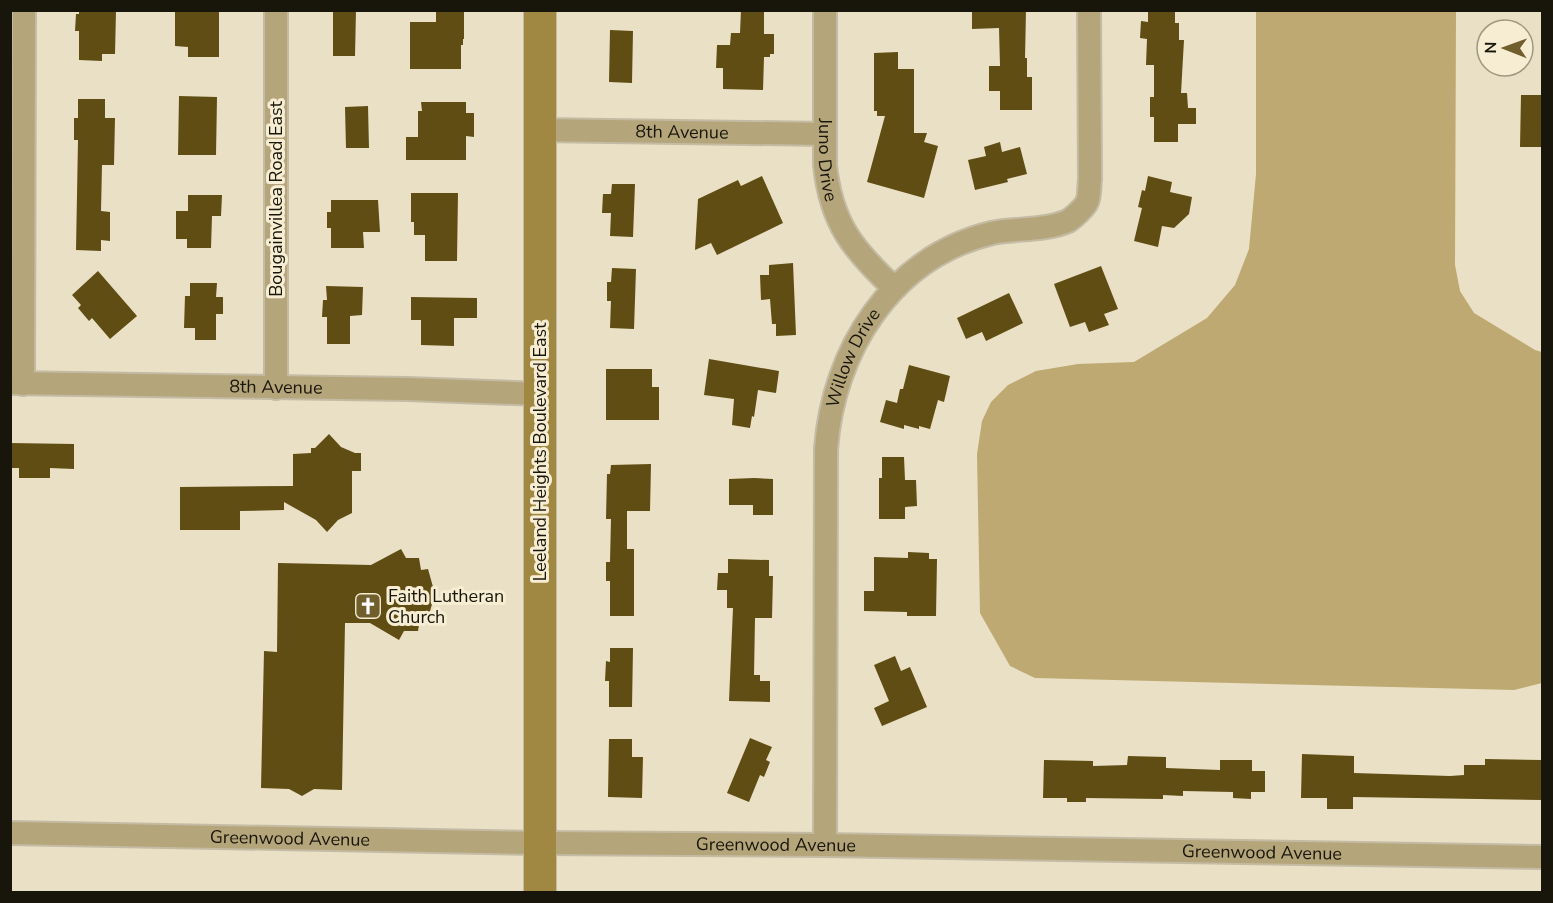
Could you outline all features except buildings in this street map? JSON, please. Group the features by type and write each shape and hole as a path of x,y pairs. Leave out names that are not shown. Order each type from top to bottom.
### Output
{"main road":[{"name":"Leeland Heights Boulevard East","path":"540,10 540,892"}],"street":[{"path":"17,384 24,10"},
{"name":"Bougainvillea Road East","path":"276,10 276,388"},
{"name":"Juno Drive","path":"825,10 825,134 828,190 835,214 846,235 860,254 894,288"},
{"name":"Willow Drive","path":"825,845 825,496 828,423 838,381 852,347 874,311 894,288 925,264 966,241 992,233 1069,220 1087,203 1090,179 1089,10"},
{"name":"8th Avenue","path":"540,130 825,134"},
{"name":"8th Avenue","path":"17,384 540,394"},
{"name":"Greenwood Avenue","path":"10,833 540,843 1542,856"}],"shaded area":[{"path":"1256,11 1456,11 1455,265 1460,291 1474,313 1542,352 1542,683 1514,690 1035,678 1010,666 980,613 977,454 982,421 991,402 1008,385 1036,371 1078,364 1134,362 1207,318 1235,285 1249,249 1256,174"}],"place":[{"name":"Faith Lutheran Church","path":"368,606"}]}
